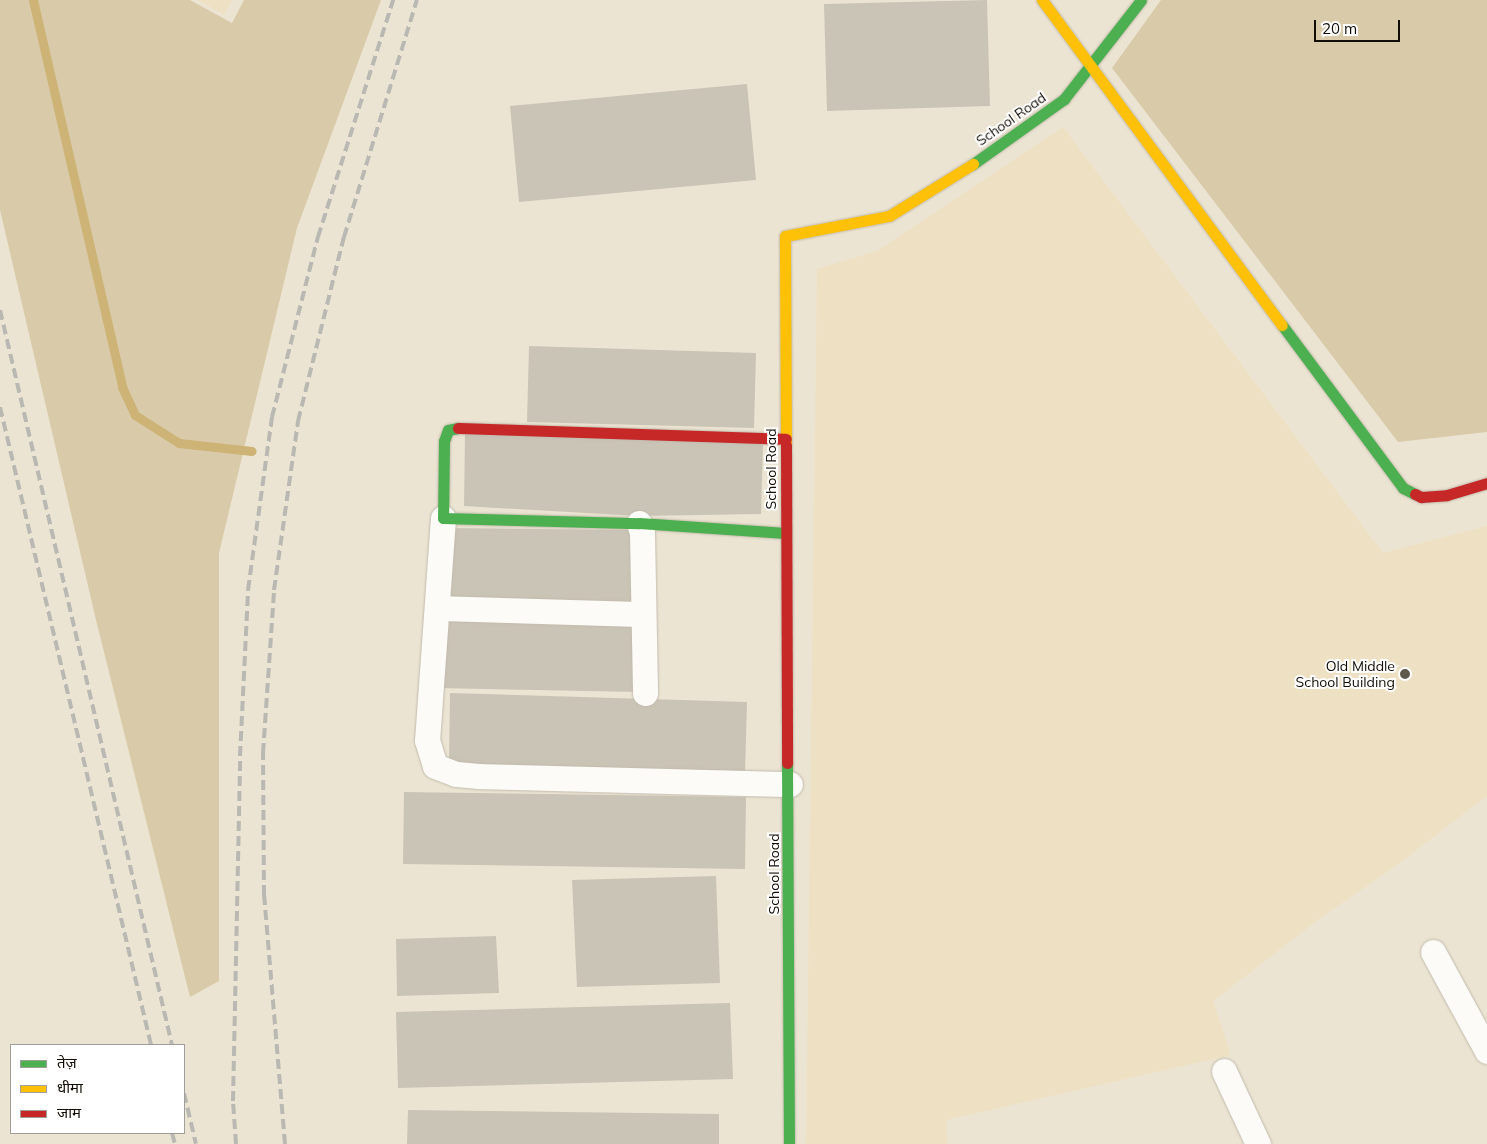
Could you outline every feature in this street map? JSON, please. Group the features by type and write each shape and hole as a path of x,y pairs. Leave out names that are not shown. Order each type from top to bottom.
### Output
{"street":[{"path":"1042,0 1093,66 1403,488 1421,497 1447,495 1487,483"},
{"name":"School Road","path":"789,1144 790,784 786,533 785,236 889,216 947,182 1064,99 1093,66 1141,0"},
{"path":"786,439 464,426 448,430 444,441 443,518 438,608 427,740 435,766 456,774 790,784"},
{"path":"443,518 639,523 786,533"},
{"path":"639,523 642,533 646,693"},
{"path":"438,608 644,614"},
{"path":"1432,952 1487,1052"},
{"path":"1224,1071 1258,1144"}],"shaded area":[{"path":"0,0 190,0 232,23 244,0 381,0 297,228 219,553 219,981 190,997 96,620 0,210"},
{"path":"198,0 232,0 224,15"},
{"path":"1161,0 1487,0 1487,432 1398,442 1112,68"},
{"path":"1063,127 1383,553 1487,526 1487,796 1389,871 1327,913 1213,1001 1231,1055 946,1120 947,1144 806,1144 817,269 877,251"}],"building":[{"path":"987,0 990,106 827,111 824,4"},
{"path":"747,84 756,180 519,202 510,106"},
{"path":"529,346 756,353 754,428 527,422"},
{"path":"465,434 763,442 761,514 639,516 464,506"},
{"path":"449,528 636,530 636,606 448,604"},
{"path":"440,615 640,619 639,692 439,688"},
{"path":"450,693 747,702 745,774 449,765"},
{"path":"404,792 746,797 745,869 403,864"},
{"path":"716,876 720,983 577,987 572,880"},
{"path":"496,936 499,993 397,996 396,939"},
{"path":"730,1003 733,1079 398,1088 396,1012"},
{"path":"408,1110 719,1114 719,1144 407,1144"}],"waterway":[{"path":"33,0 122,387 135,415 179,443 252,451"}],"railway":[{"path":"236,1144 233,1101 240,756 248,590 272,417 318,237 393,0"},
{"path":"285,1144 264,895 263,753 274,590 298,421 344,237 417,0"},
{"path":"0,310 172,1044"},
{"path":"0,407 151,1044"},
{"path":"185,1097 196,1144"},
{"path":"172,1134 175,1144"}],"traffic: fast":[{"path":"973,164 1064,99 1141,0"},
{"path":"1282,325 1403,488 1415,494"},
{"path":"458,428 448,430 444,441 443,518 639,523 786,533"},
{"path":"787,763 789,1144"}],"traffic: slow":[{"path":"1042,0 1282,325"},
{"path":"786,445 785,236 889,216 973,164"}],"traffic: jam":[{"path":"458,428 786,439"},
{"path":"786,445 787,763"},
{"path":"1415,494 1421,497 1447,495 1487,483"}],"place":[{"name":"Old Middle School Building","path":"1405,674"}]}
